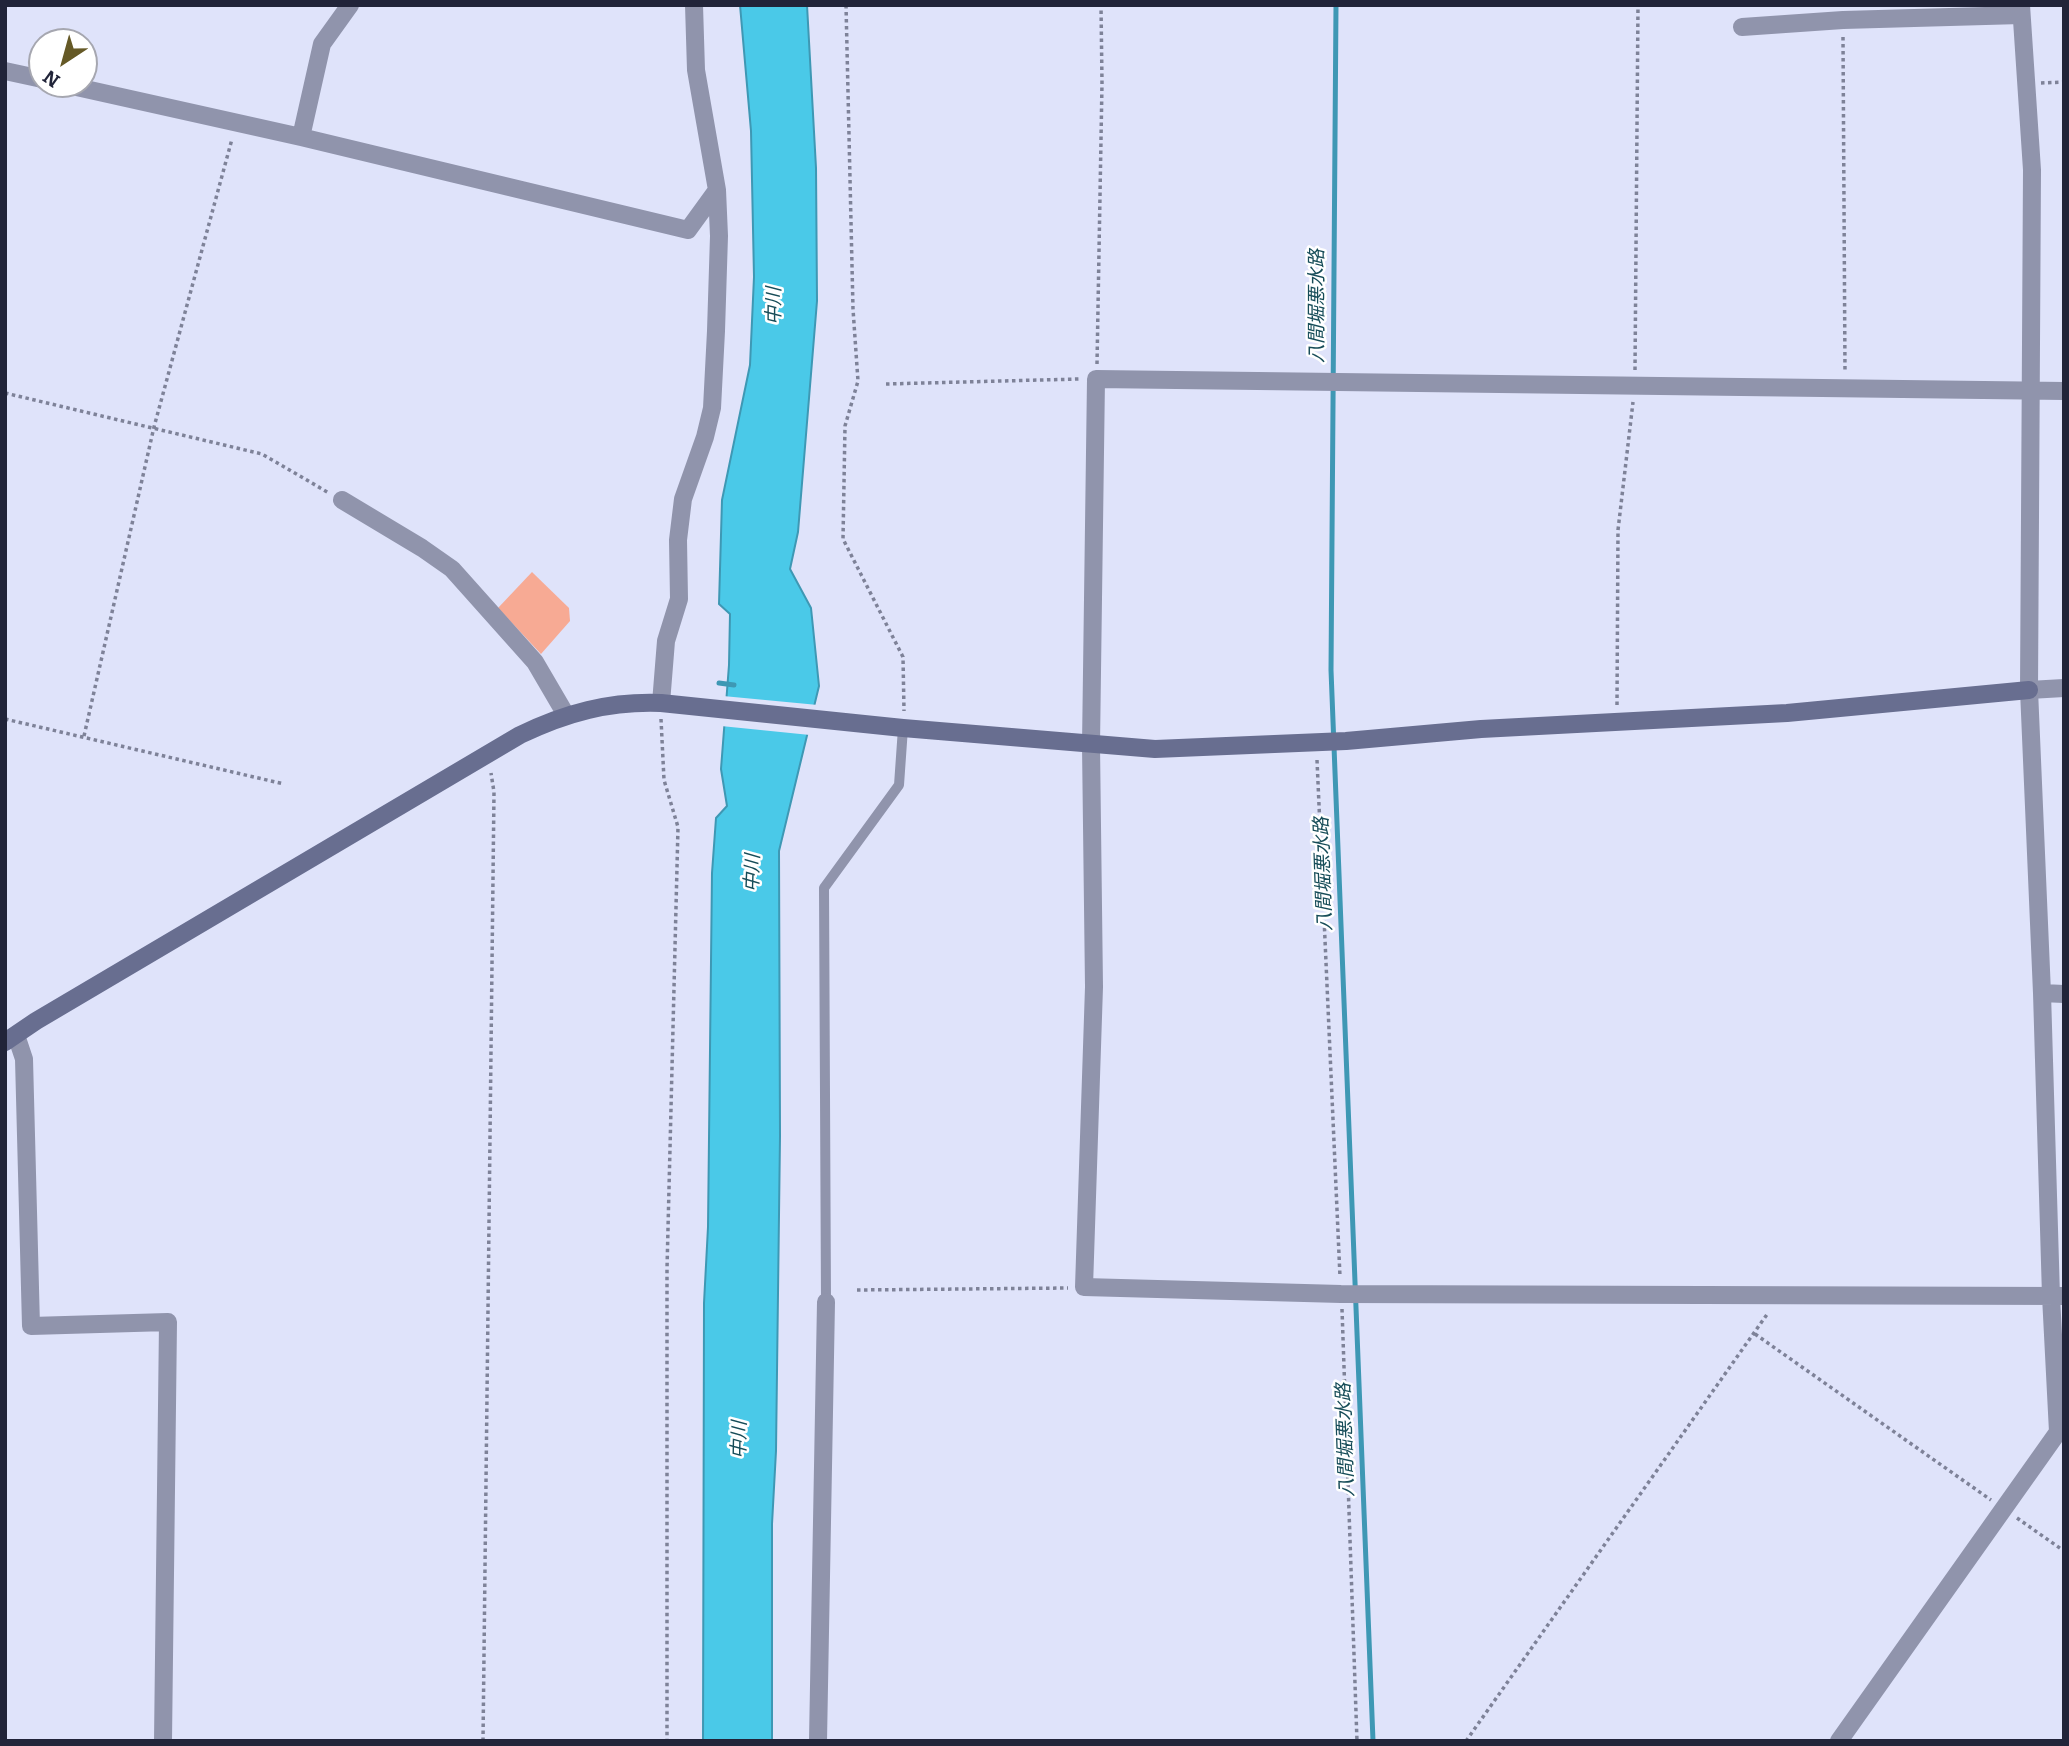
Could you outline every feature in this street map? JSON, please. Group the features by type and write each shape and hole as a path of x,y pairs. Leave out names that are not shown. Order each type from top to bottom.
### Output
{"street":[{"path":"301,137 322,44 350,5"},
{"path":"664,703 666,641 679,599 678,540 683,499 705,437 712,408 719,236 717,190 696,70 694,5"},
{"path":"1742,27 2021,10 2032,170 2029,690 2057,1296 2057,1432 1839,1741"},
{"path":"5,71 28,76"},
{"path":"98,92 301,137 688,230 717,190"},
{"path":"2057,1296 1780,1293 1341,1294 1084,1287 1094,988 1091,745 1096,379 2064,391"},
{"path":"342,500 452,569 535,662 566,715"},
{"path":"163,1741 168,1322 31,1326 24,1059 10,1039 36,1021 520,735 566,715 599,706 630,702 1155,749 1346,741 1482,729 1787,713 2064,688"},
{"path":"2042,993 2064,994"},
{"path":"818,1741 827,1381 826,1302"}],"lane":[{"path":"826,1302 824,888 899,785 899,727"}],"path":[{"path":"846,5 853,309 858,382 845,426 843,539 903,657 899,727"},
{"path":"886,384 1096,379 1101,5"},
{"path":"1617,721 1618,530 1635,386 1638,5"},
{"path":"1843,20 1845,388"},
{"path":"84,736 154,427 236,123"},
{"path":"5,393 262,454 342,500"},
{"path":"664,703 664,780 677,827 667,1269 667,1741"},
{"path":"5,719 284,784"},
{"path":"1319,742 1357,1741"},
{"path":"483,1741 494,792 488,753"},
{"path":"857,1290 1084,1287"},
{"path":"1466,1741 1755,1334 1780,1293"},
{"path":"1755,1334 2064,1551"}],"shaded area":[{"path":"532,572 569,608 570,621 541,654 498,608"}],"water":[{"name":"中川","path":"740,5 807,5 816,168 817,301 798,532 790,569 811,608 819,686 779,851 780,1136 776,1451 772,1524 772,1741 703,1741 704,1303 708,1227 712,873 716,818 727,806 721,769 730,614 719,604 722,500 750,365 754,277 751,131"}],"pier":[{"path":"723,696 818,705 810,735 721,726"}],"waterway":[{"name":"八間堀悪水路","path":"1336,5 1331,670 1373,1741"},
{"path":"719,683 734,685"}]}
